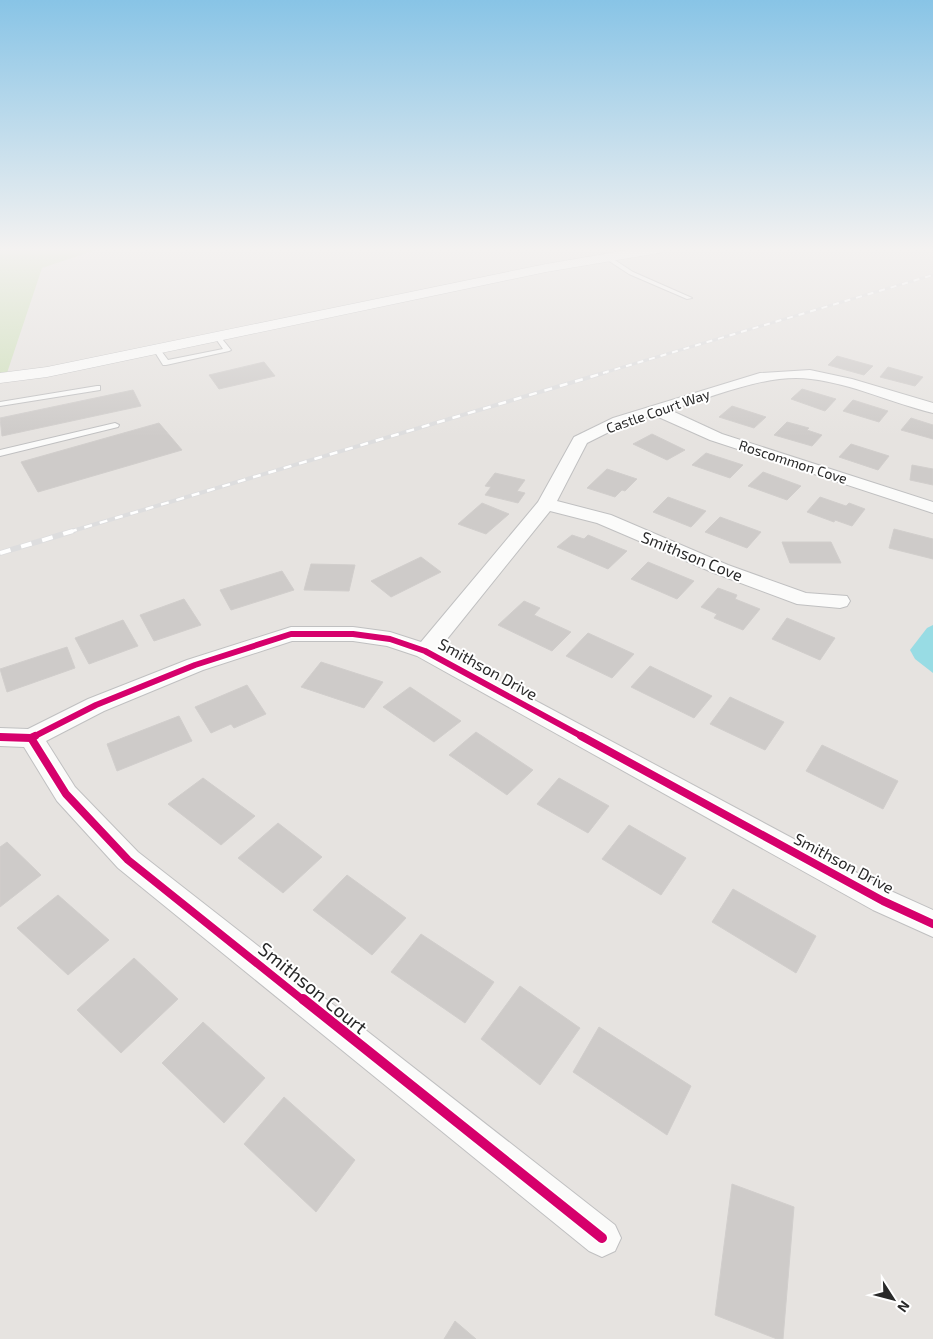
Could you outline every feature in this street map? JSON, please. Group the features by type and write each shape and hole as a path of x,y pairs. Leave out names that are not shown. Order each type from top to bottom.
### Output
{"main road":[{"path":"0,378 47,372 336,311"}],"street":[{"name":"Castle Court Way","path":"425,651 546,504 580,440 618,421 765,376 810,374 847,382 933,408"},
{"name":"Roscommon Cove","path":"656,410 716,437 933,508"},
{"name":"Smithson Cove","path":"546,504 604,519 722,569 804,599 840,601"},
{"name":"Smithson Drive","path":"0,737 31,738 96,705 195,665 291,634 353,634 390,639 425,651 883,901 933,924"},
{"name":"Smithson Court","path":"31,738 66,794 128,860 602,1238"}],"lane":[{"path":"0,404 98,388"},
{"path":"0,453 115,425"}],"green space":[{"path":"0,311 28,311 6,376 0,377"}],"water":[{"path":"933,625 933,673 915,659 910,650 927,628"}],"building":[{"path":"837,356 873,366 864,375 828,365"},
{"path":"264,362 275,376 219,389 209,375"},
{"path":"888,367 923,377 915,386 880,377"},
{"path":"802,389 836,399 825,411 791,399"},
{"path":"133,390 141,406 2,436 0,418"},
{"path":"853,400 888,411 879,422 843,411"},
{"path":"732,406 766,417 754,428 719,417"},
{"path":"911,418 933,425 933,439 901,430"},
{"path":"787,422 809,428 807,430 822,435 812,446 774,435"},
{"path":"159,423 182,450 38,492 21,462"},
{"path":"652,434 685,450 667,460 633,444"},
{"path":"851,444 889,456 878,470 839,457"},
{"path":"706,453 743,465 730,478 692,465"},
{"path":"912,465 933,469 933,485 910,480"},
{"path":"607,469 637,479 625,491 622,490 615,497 587,488"},
{"path":"763,472 801,486 787,500 748,486"},
{"path":"495,473 525,480 517,491 525,493 518,503 485,495 491,487 485,486"},
{"path":"668,497 706,511 691,527 653,512"},
{"path":"820,497 846,506 849,503 865,509 852,526 835,520 834,522 807,512"},
{"path":"482,503 509,514 486,534 458,524"},
{"path":"720,517 761,532 747,548 705,532"},
{"path":"894,529 933,539 933,559 889,548"},
{"path":"572,535 584,539 588,535 627,551 608,569 557,547"},
{"path":"782,542 831,542 841,563 790,563"},
{"path":"421,557 441,572 391,597 371,581"},
{"path":"648,562 694,581 677,599 631,579"},
{"path":"311,564 355,565 349,591 304,590"},
{"path":"282,571 294,590 231,610 220,590"},
{"path":"718,588 737,595 735,599 760,609 743,630 714,618 717,614 701,607"},
{"path":"184,599 201,625 154,641 140,615"},
{"path":"524,601 540,608 534,615 571,632 552,651 498,625"},
{"path":"787,618 835,638 820,660 772,639"},
{"path":"123,620 138,646 89,664 75,638"},
{"path":"588,633 634,654 612,678 566,656"},
{"path":"67,647 75,668 7,692 0,669"},
{"path":"321,662 383,682 364,708 301,687"},
{"path":"650,666 712,696 694,718 631,687"},
{"path":"247,685 266,714 234,728 231,724 211,733 195,707"},
{"path":"410,687 461,721 434,742 383,707"},
{"path":"730,697 784,722 765,750 710,724"},
{"path":"179,716 192,741 117,771 107,744"},
{"path":"476,732 533,770 507,795 449,755"},
{"path":"822,745 898,781 883,809 806,771"},
{"path":"203,778 255,816 221,845 168,804"},
{"path":"559,778 609,806 588,833 537,804"},
{"path":"278,823 322,857 283,893 238,858"},
{"path":"629,825 686,858 661,895 602,859"},
{"path":"7,842 41,875 0,907 0,847"},
{"path":"347,875 406,918 372,955 313,910"},
{"path":"733,889 816,936 796,973 712,922"},
{"path":"58,895 109,940 68,975 17,928"},
{"path":"421,934 494,982 465,1023 391,972"},
{"path":"134,958 178,999 121,1053 77,1010"},
{"path":"520,986 580,1028 540,1085 481,1039"},
{"path":"203,1022 265,1078 224,1123 162,1063"},
{"path":"599,1027 691,1086 667,1135 573,1072"},
{"path":"284,1097 355,1160 316,1212 244,1144"},
{"path":"732,1184 794,1207 783,1339 777,1339 715,1315"},
{"path":"455,1321 476,1339 444,1339"}],"railway":[{"path":"603,373 810,311"},
{"path":"69,532 607,372"},
{"path":"0,553 73,531"}],"cycle path":[{"path":"0,737 31,738 96,705 195,665 291,634 353,634 390,639 425,651 883,901 933,924"},
{"path":"31,738 66,794 128,860 602,1238"}]}
